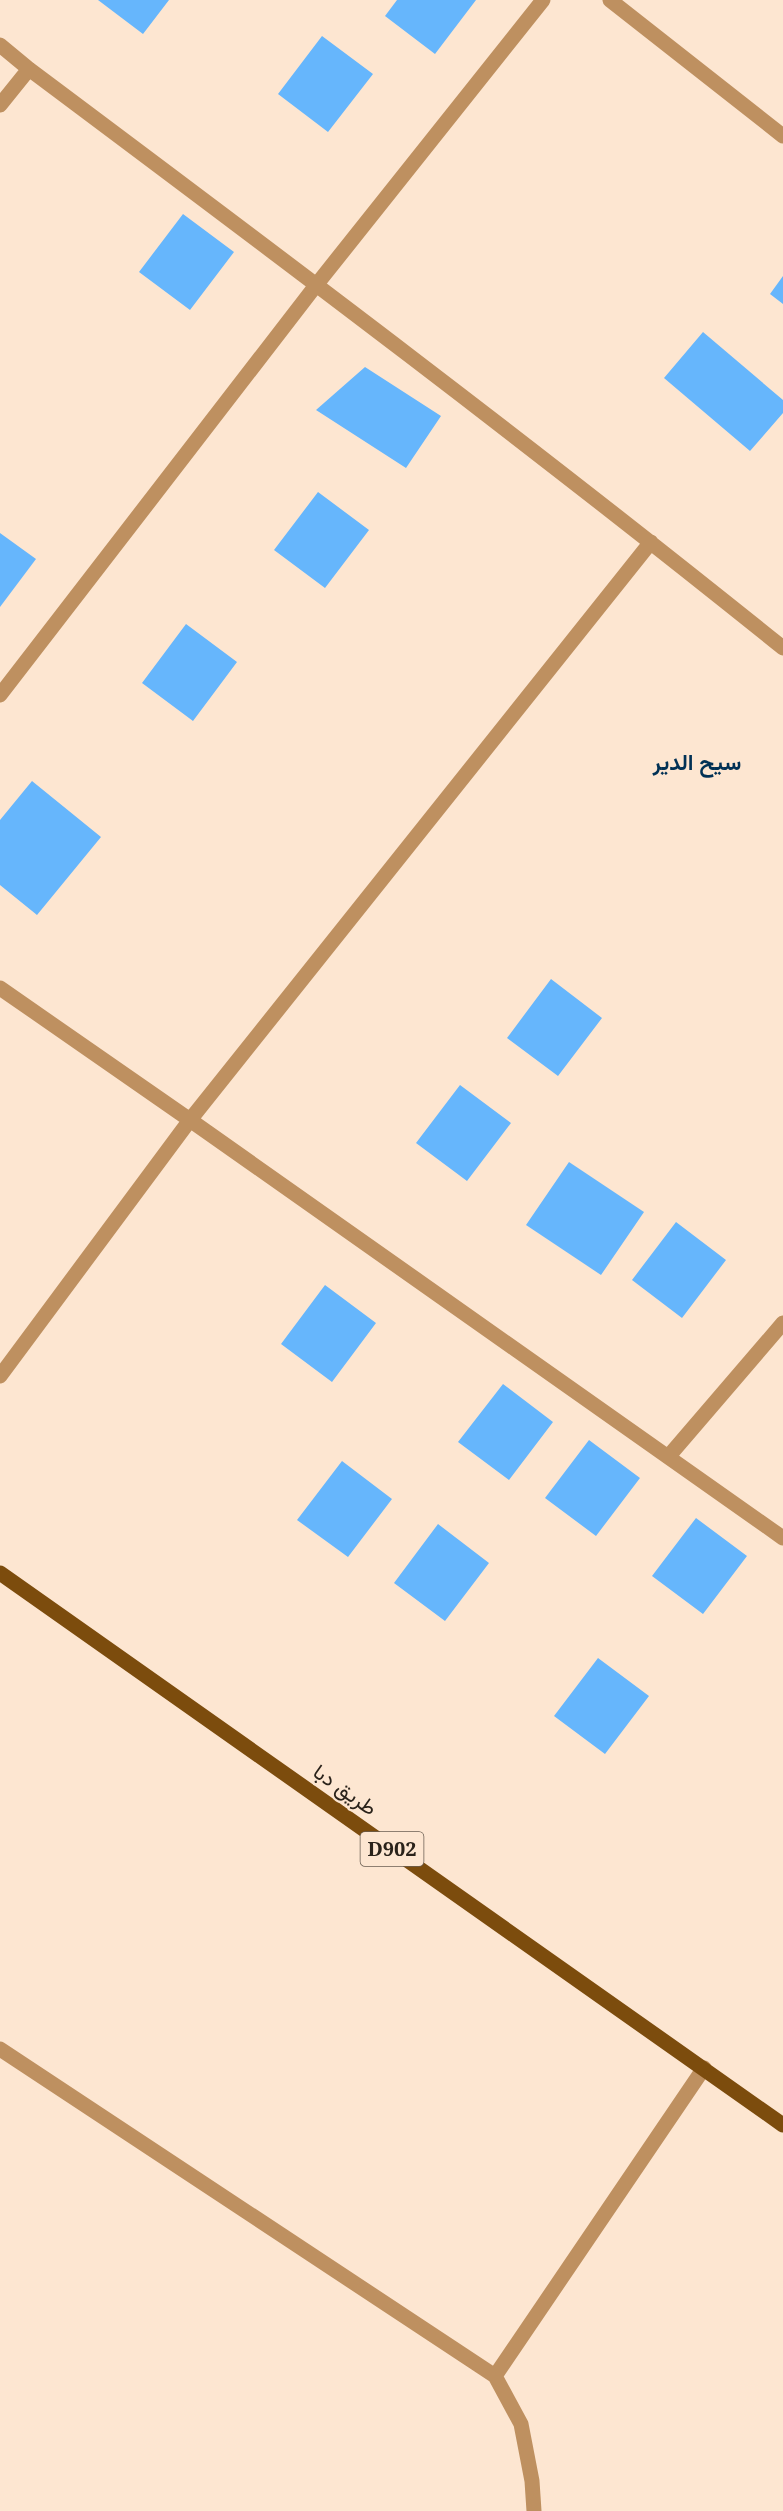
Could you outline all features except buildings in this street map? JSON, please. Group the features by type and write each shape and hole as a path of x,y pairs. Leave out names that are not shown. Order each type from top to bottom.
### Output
{"main road":[{"name":"طريق دبا","path":"0,1573 783,2125"}],"street":[{"path":"0,695 317,284 543,0"},
{"path":"610,0 783,136"},
{"path":"0,45 317,284 651,542 783,648"},
{"path":"0,105 29,69"},
{"path":"0,1376 189,1120 651,542"},
{"path":"0,988 783,1538"},
{"path":"668,1457 783,1323"},
{"path":"0,2049 495,2376 521,2424 532,2481 534,2511"},
{"path":"495,2376 704,2068"}],"district":[{"name":"سيح الدير","path":"697,762"}]}
